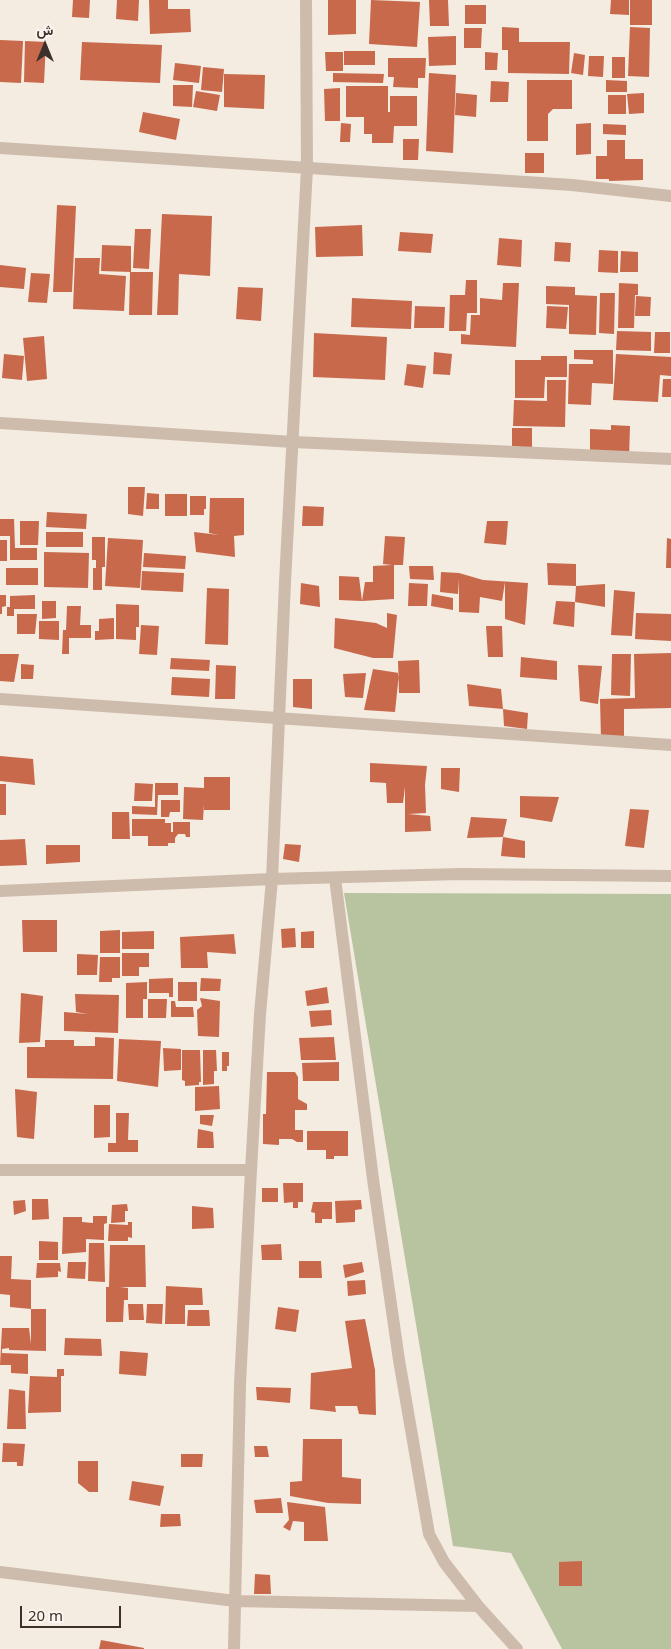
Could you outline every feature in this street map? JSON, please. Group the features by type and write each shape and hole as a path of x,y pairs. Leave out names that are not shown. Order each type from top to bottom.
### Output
{"street":[{"path":"234,1649 240,1384 260,1014 272,879 278,718 307,168 306,0"},
{"path":"0,148 572,185 671,196"},
{"path":"0,423 293,442 671,459"},
{"path":"0,699 671,745"},
{"path":"0,891 272,879 460,874 671,876"},
{"path":"335,878 373,1179 399,1360 429,1534 444,1562 478,1606 517,1649"},
{"path":"0,1170 251,1170"},
{"path":"0,1572 235,1602 478,1606"}],"green space":[{"path":"344,893 671,894 671,1649 562,1649 511,1553 453,1546"}],"building":[{"path":"73,0 90,0 89,18 72,17"},
{"path":"117,0 139,0 138,21 116,19"},
{"path":"149,0 168,0 168,9 190,9 191,32 150,34"},
{"path":"328,0 356,0 356,34 328,35"},
{"path":"371,0 420,2 417,47 369,44"},
{"path":"429,0 448,0 449,26 430,26"},
{"path":"611,0 629,0 629,15 610,14"},
{"path":"630,0 652,0 652,25 630,25"},
{"path":"465,5 486,5 486,24 465,24"},
{"path":"502,27 519,28 519,42 570,42 569,74 508,73 508,50 502,50"},
{"path":"630,27 650,28 649,77 628,76"},
{"path":"464,28 482,28 481,48 464,48"},
{"path":"456,36 456,65 429,66 428,37"},
{"path":"0,40 23,41 21,83 0,82"},
{"path":"25,41 46,42 44,83 24,82"},
{"path":"82,42 162,45 160,83 80,80"},
{"path":"344,51 375,51 375,65 344,65"},
{"path":"325,52 343,52 343,71 326,71"},
{"path":"485,52 498,53 497,70 485,70"},
{"path":"574,53 585,55 583,75 571,73"},
{"path":"589,56 604,56 603,77 588,76"},
{"path":"612,57 625,57 625,78 612,78"},
{"path":"388,58 426,58 425,78 418,78 418,88 393,87 394,77 388,77"},
{"path":"175,63 201,66 199,83 173,80"},
{"path":"203,67 224,69 222,92 201,90"},
{"path":"333,73 384,74 383,83 333,82"},
{"path":"429,73 456,75 453,153 426,151"},
{"path":"224,74 265,75 264,109 224,107"},
{"path":"527,80 572,80 572,109 553,109 548,114 548,141 527,141"},
{"path":"606,80 627,81 627,92 606,92"},
{"path":"491,81 509,82 508,102 490,102"},
{"path":"173,85 193,85 192,107 173,106"},
{"path":"346,86 388,86 388,112 390,112 390,96 417,96 417,126 394,126 393,143 372,143 372,134 364,134 364,117 346,117"},
{"path":"340,88 340,121 325,121 324,89"},
{"path":"196,91 220,95 217,111 193,107"},
{"path":"456,93 477,95 476,117 455,115"},
{"path":"644,93 644,113 629,114 627,94"},
{"path":"608,95 626,95 626,114 608,114"},
{"path":"143,112 180,119 176,140 139,132"},
{"path":"341,123 351,124 350,142 340,142"},
{"path":"591,123 591,154 576,155 576,124"},
{"path":"603,124 626,125 626,135 603,134"},
{"path":"403,139 419,139 418,160 403,160"},
{"path":"607,140 625,140 625,159 643,159 643,180 609,181 609,179 596,179 596,156 607,156"},
{"path":"525,153 544,153 544,173 525,173"},
{"path":"57,205 76,206 72,292 53,292"},
{"path":"162,214 212,216 210,276 179,274 178,315 157,315"},
{"path":"362,225 363,256 316,257 315,227"},
{"path":"135,229 151,229 149,269 133,268"},
{"path":"400,232 433,234 431,253 398,251"},
{"path":"499,238 522,240 521,267 497,265"},
{"path":"555,242 571,243 570,262 554,261"},
{"path":"102,245 131,246 131,272 101,271"},
{"path":"599,250 618,251 618,273 598,272"},
{"path":"621,251 638,252 638,272 620,272"},
{"path":"75,258 100,258 99,274 126,276 124,311 73,309"},
{"path":"0,265 26,268 24,289 0,287"},
{"path":"130,272 153,272 152,315 129,315"},
{"path":"31,273 50,274 47,303 28,302"},
{"path":"466,280 477,280 477,313 467,313 466,331 449,331 450,295 465,295"},
{"path":"503,283 519,283 516,347 461,344 461,334 470,335 471,315 480,315 480,298 502,300"},
{"path":"619,283 638,284 638,295 635,295 634,328 618,328"},
{"path":"546,286 575,287 575,295 597,296 596,335 569,334 569,305 546,304"},
{"path":"238,287 263,288 261,321 236,319"},
{"path":"600,293 615,293 614,334 599,333"},
{"path":"636,296 651,297 650,316 635,316"},
{"path":"352,298 412,301 411,329 351,327"},
{"path":"415,306 445,307 444,328 414,328"},
{"path":"547,306 568,307 566,329 546,328"},
{"path":"617,331 651,332 651,351 616,350"},
{"path":"655,332 670,332 670,353 654,353"},
{"path":"314,333 387,337 385,380 313,377"},
{"path":"44,336 47,379 27,381 23,338"},
{"path":"574,350 613,350 613,384 592,383 591,405 568,404 569,364 593,364 593,360 574,359"},
{"path":"434,352 452,354 450,375 433,374"},
{"path":"4,354 24,356 22,380 2,378"},
{"path":"616,354 671,357 671,376 660,375 658,402 613,400"},
{"path":"541,356 567,356 567,377 545,377 544,398 515,398 515,360 541,360"},
{"path":"407,364 426,366 423,388 404,385"},
{"path":"663,379 671,379 671,397 662,397"},
{"path":"547,380 566,380 565,427 513,426 514,400 547,401"},
{"path":"611,425 630,426 629,458 590,457 590,429 611,430"},
{"path":"512,428 532,428 532,447 512,447"},
{"path":"128,487 145,487 143,516 128,514"},
{"path":"147,493 159,494 159,509 146,509"},
{"path":"165,494 187,494 187,516 165,516"},
{"path":"190,496 206,496 204,515 190,515"},
{"path":"210,498 244,498 244,535 234,536 235,557 196,552 194,532 219,535 209,533"},
{"path":"303,506 324,507 323,526 302,526"},
{"path":"47,512 87,514 86,529 46,527"},
{"path":"0,519 14,519 15,548 37,548 37,560 10,560 10,536 0,536"},
{"path":"20,521 39,521 38,545 20,545"},
{"path":"487,521 508,521 506,545 484,543"},
{"path":"46,532 83,532 83,547 46,547"},
{"path":"385,536 405,537 403,565 394,565 394,599 362,601 365,582 373,582 373,566 392,565 383,564"},
{"path":"92,537 105,537 105,567 102,567 102,590 93,590 93,568 96,568 96,560 92,560"},
{"path":"108,538 143,540 140,588 105,586"},
{"path":"667,538 671,539 671,568 666,568"},
{"path":"0,540 7,540 7,561 0,561"},
{"path":"44,552 89,553 88,588 44,587"},
{"path":"144,553 186,556 185,569 143,567"},
{"path":"547,563 576,564 576,586 548,585"},
{"path":"409,566 433,566 434,580 410,579"},
{"path":"6,568 38,568 38,585 6,585"},
{"path":"142,571 184,573 183,592 141,590"},
{"path":"441,572 459,573 483,580 528,583 525,625 505,619 505,582 502,601 480,597 479,613 459,612 459,579 458,594 440,592"},
{"path":"339,576 359,577 362,601 339,600"},
{"path":"301,583 319,586 320,607 300,604"},
{"path":"409,583 428,584 427,606 408,606"},
{"path":"605,584 605,607 575,602 576,586"},
{"path":"207,588 229,589 228,645 205,644"},
{"path":"614,590 635,592 632,636 611,635"},
{"path":"432,594 453,598 453,610 431,606"},
{"path":"0,595 6,595 6,606 2,607 2,614 0,614"},
{"path":"35,595 35,609 14,609 14,616 7,616 7,607 10,607 10,596"},
{"path":"42,601 56,601 56,618 42,619"},
{"path":"556,601 575,602 574,627 553,624"},
{"path":"116,604 139,605 139,627 136,627 136,640 116,639"},
{"path":"67,606 81,606 80,625 91,625 91,638 69,638 69,654 62,654 63,630 66,630"},
{"path":"387,613 397,615 393,658 373,658 334,648 335,618 376,623 387,628"},
{"path":"636,613 671,614 671,641 635,639"},
{"path":"17,614 37,614 35,634 17,634"},
{"path":"114,618 114,639 95,640 95,631 99,631 99,619"},
{"path":"39,621 59,621 59,640 39,639"},
{"path":"141,625 159,626 157,655 139,654"},
{"path":"486,626 502,626 503,657 488,657"},
{"path":"671,653 671,708 624,709 624,738 601,739 600,699 635,698 634,654"},
{"path":"0,654 19,654 14,682 0,681"},
{"path":"612,654 631,654 630,696 611,695"},
{"path":"521,657 557,661 557,680 520,677"},
{"path":"171,658 210,660 209,671 170,669"},
{"path":"419,660 420,693 399,693 398,661"},
{"path":"21,664 34,665 33,679 21,679"},
{"path":"216,665 236,666 235,699 215,699"},
{"path":"578,665 602,666 598,704 580,701"},
{"path":"373,669 399,673 395,712 364,710"},
{"path":"366,673 363,698 345,697 343,674"},
{"path":"172,677 210,679 209,697 171,695"},
{"path":"293,679 312,679 312,709 293,707"},
{"path":"467,684 501,689 503,709 469,706"},
{"path":"503,709 528,713 527,729 504,726"},
{"path":"0,756 33,759 35,785 0,781"},
{"path":"370,763 427,766 425,785 426,813 408,814 430,816 431,831 405,832 405,787 403,803 387,803 386,783 370,782"},
{"path":"441,768 460,768 459,792 441,789"},
{"path":"204,777 230,777 230,810 204,810 204,804 203,820 183,819 184,787 204,788"},
{"path":"135,783 153,784 152,801 134,801"},
{"path":"155,783 178,783 178,795 158,795 157,815 132,814 132,806 155,807"},
{"path":"0,784 6,784 6,815 0,815"},
{"path":"520,796 559,797 552,822 520,817"},
{"path":"161,800 180,800 180,812 170,812 169,817 161,817"},
{"path":"630,809 649,810 644,848 625,846"},
{"path":"112,812 129,812 130,839 112,839"},
{"path":"471,817 507,819 503,837 467,838"},
{"path":"132,819 165,819 165,823 171,823 171,832 173,832 173,822 190,822 190,837 186,837 185,834 178,834 175,838 175,843 168,843 168,846 148,846 148,836 132,836"},
{"path":"503,837 525,841 525,858 501,856"},
{"path":"25,839 27,865 0,866 0,840"},
{"path":"285,844 301,845 299,862 283,859"},
{"path":"46,845 80,845 80,862 46,864"},
{"path":"22,920 57,920 57,952 23,952"},
{"path":"295,928 296,947 282,948 281,929"},
{"path":"120,930 120,953 100,953 100,931"},
{"path":"154,931 154,949 122,949 122,932"},
{"path":"314,931 314,948 301,948 301,932"},
{"path":"234,934 236,954 207,952 208,968 181,968 180,937"},
{"path":"122,953 149,953 149,967 139,967 139,976 122,976"},
{"path":"77,954 98,955 97,975 77,975"},
{"path":"100,957 120,957 120,978 112,978 112,982 99,982"},
{"path":"173,978 173,997 169,997 169,993 149,993 149,979"},
{"path":"201,978 221,979 220,991 200,991"},
{"path":"147,982 147,999 143,999 143,1018 126,1018 126,983"},
{"path":"178,982 197,982 197,1001 178,1001"},
{"path":"327,987 329,1003 307,1006 305,991"},
{"path":"21,993 43,996 40,1042 19,1043"},
{"path":"75,994 119,995 118,1033 64,1031 64,1012 88,1014 76,1012"},
{"path":"200,998 220,1001 219,1037 198,1036 197,1010 202,1006"},
{"path":"148,999 167,999 166,1018 148,1018"},
{"path":"171,1001 175,1001 176,1007 193,1007 194,1017 171,1017"},
{"path":"331,1010 332,1025 311,1027 309,1011"},
{"path":"95,1037 114,1038 113,1079 27,1078 27,1047 45,1047 45,1040 74,1040 74,1046 95,1046"},
{"path":"334,1037 336,1060 301,1060 299,1038"},
{"path":"119,1039 161,1041 158,1087 117,1081"},
{"path":"163,1048 181,1049 181,1070 164,1071"},
{"path":"182,1050 200,1050 201,1082 199,1082 199,1085 185,1086 185,1081 182,1080"},
{"path":"203,1050 216,1050 217,1071 214,1071 214,1084 203,1085"},
{"path":"222,1052 229,1052 227,1071 222,1071"},
{"path":"339,1062 339,1081 303,1081 302,1063"},
{"path":"267,1072 295,1072 298,1077 298,1099 307,1104 307,1110 295,1110 295,1130 303,1130 303,1142 297,1142 292,1139 279,1139 279,1145 263,1144 263,1114 266,1114"},
{"path":"219,1086 220,1109 195,1111 195,1087"},
{"path":"15,1089 37,1092 34,1139 17,1137"},
{"path":"94,1105 110,1105 110,1137 94,1138"},
{"path":"116,1113 129,1113 128,1140 138,1140 138,1152 108,1152 108,1143 116,1143"},
{"path":"200,1115 214,1115 212,1126 200,1124"},
{"path":"198,1129 213,1132 214,1148 197,1148"},
{"path":"307,1131 348,1131 348,1156 334,1156 334,1159 326,1159 326,1150 307,1150"},
{"path":"283,1183 303,1183 303,1202 298,1202 298,1208 293,1208 293,1202 284,1203"},
{"path":"262,1188 278,1188 278,1202 262,1202"},
{"path":"32,1199 48,1199 49,1219 32,1220"},
{"path":"25,1200 26,1211 14,1215 13,1201"},
{"path":"361,1200 362,1209 355,1210 355,1222 336,1223 335,1201"},
{"path":"313,1202 332,1202 332,1219 322,1219 322,1223 315,1223 315,1213 311,1212"},
{"path":"127,1204 128,1211 125,1211 125,1222 111,1223 112,1205"},
{"path":"192,1206 213,1208 214,1228 192,1229"},
{"path":"93,1216 107,1216 107,1223 104,1224 104,1240 86,1239 86,1252 62,1254 63,1217 82,1217 82,1222 93,1223"},
{"path":"128,1222 132,1222 132,1238 128,1237 128,1241 108,1241 109,1224 128,1225"},
{"path":"39,1241 58,1242 58,1260 39,1260"},
{"path":"89,1243 104,1243 105,1282 88,1281"},
{"path":"281,1244 282,1260 262,1260 261,1245"},
{"path":"110,1245 145,1245 146,1287 120,1287 128,1288 128,1300 124,1300 123,1322 106,1322 106,1287 109,1287"},
{"path":"0,1256 12,1256 11,1279 31,1280 31,1309 10,1307 10,1295 0,1294"},
{"path":"299,1261 321,1261 322,1278 299,1278"},
{"path":"68,1262 86,1262 85,1279 67,1278"},
{"path":"362,1262 364,1272 345,1278 343,1265"},
{"path":"37,1263 60,1263 61,1272 58,1271 58,1277 36,1278"},
{"path":"365,1280 366,1294 348,1296 347,1281"},
{"path":"166,1286 202,1288 203,1305 185,1305 185,1324 165,1324"},
{"path":"128,1304 143,1304 144,1320 129,1320"},
{"path":"147,1304 163,1304 162,1324 146,1323"},
{"path":"278,1307 299,1310 296,1332 275,1329"},
{"path":"31,1309 46,1309 46,1351 2,1349 2,1353 28,1354 28,1374 11,1373 11,1365 0,1365 2,1328 29,1328 31,1344"},
{"path":"188,1310 209,1310 210,1326 187,1326"},
{"path":"365,1319 375,1370 376,1415 359,1414 357,1406 335,1406 336,1412 310,1409 311,1373 352,1368 345,1321"},
{"path":"65,1338 101,1339 102,1356 64,1355"},
{"path":"120,1351 148,1353 146,1376 119,1374"},
{"path":"57,1369 64,1369 64,1376 61,1376 61,1412 28,1413 30,1376 57,1377"},
{"path":"256,1387 291,1388 290,1403 257,1400"},
{"path":"9,1389 25,1391 26,1429 7,1429"},
{"path":"303,1439 342,1439 342,1477 361,1479 361,1504 328,1503 290,1496 290,1482 302,1481"},
{"path":"3,1443 25,1444 23,1466 17,1466 17,1462 2,1462"},
{"path":"254,1446 267,1446 269,1457 255,1457"},
{"path":"181,1454 203,1454 202,1467 181,1467"},
{"path":"78,1461 98,1461 98,1492 89,1492 78,1483"},
{"path":"132,1481 164,1486 160,1506 129,1500"},
{"path":"281,1498 283,1513 256,1513 254,1500"},
{"path":"287,1502 325,1507 328,1541 304,1541 304,1522 293,1521 290,1531 283,1527 289,1520"},
{"path":"161,1514 180,1514 181,1526 160,1527"},
{"path":"582,1561 582,1586 559,1586 559,1562"},
{"path":"255,1574 270,1575 271,1594 254,1594"},
{"path":"101,1640 144,1648 144,1649 99,1649"}]}
